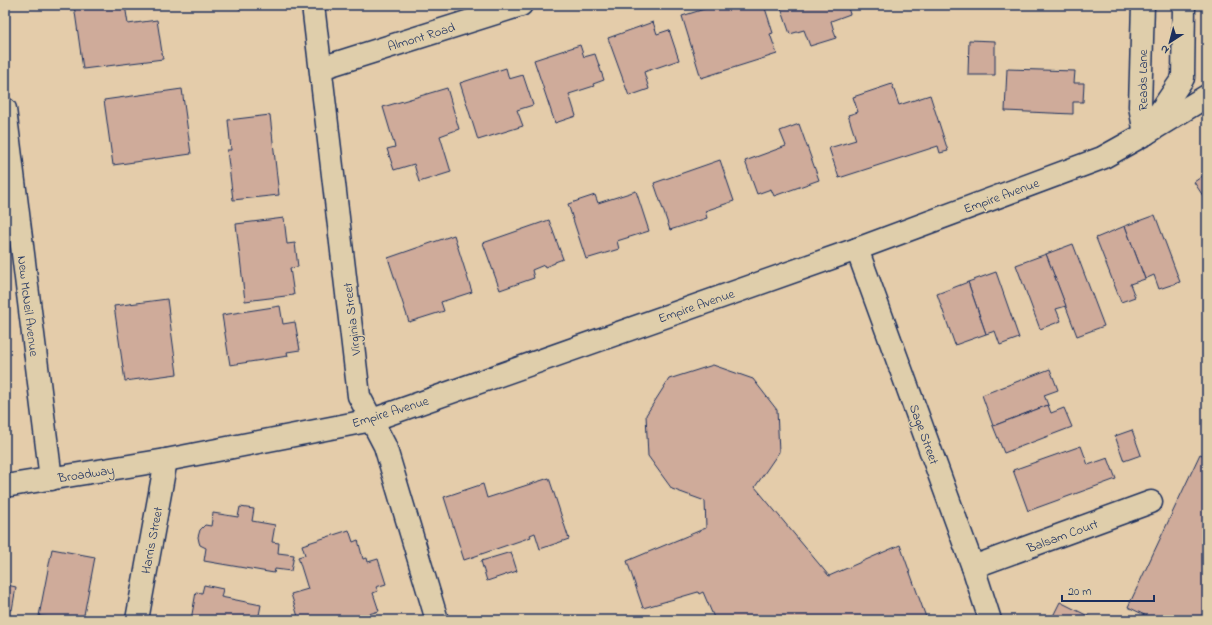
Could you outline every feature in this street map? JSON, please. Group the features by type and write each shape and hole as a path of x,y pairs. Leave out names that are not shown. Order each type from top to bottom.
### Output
{"street":[{"name":"Virginia Street","path":"313,5 359,396 385,446 437,620"},
{"name":"Almont Road","path":"321,68 521,5"},
{"name":"Reads Lane","path":"1143,5 1140,106 1145,134"},
{"name":"Reads Lane","path":"1145,134 1183,78 1184,5"},
{"name":"Empire Avenue","path":"166,460 372,420 857,249 1102,158 1207,96"},
{"name":"New McNeil Avenue","path":"5,109 51,479"},
{"name":"Sage Street","path":"857,249 973,566 990,620"},
{"name":"Broadway","path":"5,486 166,460"},
{"name":"Harris Street","path":"137,620 166,460"},
{"name":"Balsam Court","path":"973,566 1151,502"}],"building":[{"path":"74,5 125,5 128,24 157,20 163,59 83,69"},
{"path":"239,5 272,5 272,6 239,9"},
{"path":"717,5 764,5 773,33 770,34 777,54 701,78 682,16"},
{"path":"780,5 847,5 850,14 831,21 836,38 810,46 804,30 790,34"},
{"path":"653,22 657,34 669,30 679,60 644,72 649,89 629,96 608,38"},
{"path":"969,40 995,41 995,75 968,75"},
{"path":"580,45 584,57 595,54 604,80 593,84 594,86 569,94 576,116 555,123 534,60"},
{"path":"506,68 509,79 523,75 533,105 517,110 523,126 478,140 460,83"},
{"path":"1007,69 1075,71 1074,83 1084,83 1083,102 1073,102 1073,114 1005,111"},
{"path":"892,84 899,105 930,95 948,151 940,153 938,146 839,178 829,148 856,140 848,115 858,112 853,97"},
{"path":"447,88 459,129 440,136 451,172 419,182 414,164 394,170 387,149 395,147 383,107"},
{"path":"182,89 191,154 113,165 104,100"},
{"path":"270,115 279,195 233,200 227,150 231,150 228,120"},
{"path":"799,124 819,180 774,196 771,189 757,194 745,161 786,146 780,131"},
{"path":"720,160 734,201 705,211 707,218 670,230 654,183"},
{"path":"1207,173 1207,202 1194,182"},
{"path":"636,191 649,231 617,241 619,249 586,259 568,204 595,195 598,203"},
{"path":"1155,215 1180,282 1159,289 1154,275 1145,279 1125,226"},
{"path":"284,218 287,244 295,243 298,267 290,268 294,295 245,301 236,224"},
{"path":"549,220 563,259 545,267 544,265 532,270 534,278 500,290 483,243"},
{"path":"1125,226 1145,279 1130,284 1135,297 1121,302 1096,238"},
{"path":"454,235 472,292 441,302 444,311 409,322 388,258"},
{"path":"1073,244 1104,326 1077,336 1046,254"},
{"path":"1046,254 1066,306 1056,309 1061,321 1040,329 1016,265"},
{"path":"996,272 1019,338 1000,345 995,331 986,334 968,282"},
{"path":"968,282 986,334 955,345 937,294"},
{"path":"167,299 177,374 125,381 114,306"},
{"path":"280,306 283,324 295,322 300,350 287,352 288,356 230,365 222,315"},
{"path":"713,365 753,379 777,410 779,452 755,487 829,576 900,545 927,620 715,620 703,592 699,594 698,592 643,608 627,561 706,528 705,501 672,489 648,456 646,415 669,379"},
{"path":"1050,369 1058,390 1044,395 1048,405 993,426 982,395"},
{"path":"1048,405 1051,413 1064,408 1072,427 1004,453 993,426"},
{"path":"1132,430 1141,455 1124,461 1115,436"},
{"path":"1081,446 1088,465 1108,458 1116,479 1028,511 1013,470"},
{"path":"1200,454 1207,457 1207,620 1155,620 1128,607"},
{"path":"549,478 569,539 540,549 535,533 530,535 531,537 464,560 444,497 483,484 487,498"},
{"path":"240,507 254,509 252,521 275,525 272,542 279,543 278,553 294,555 291,571 275,569 274,573 204,561 206,548 200,545 199,542 198,537 200,530 205,525 211,526 213,513 238,517"},
{"path":"349,530 353,542 358,540 363,559 367,558 368,562 378,559 386,584 376,587 378,591 373,593 379,611 348,620 299,620 291,594 308,589 298,557 305,555 302,545"},
{"path":"52,549 95,557 83,620 63,620 39,616"},
{"path":"511,552 517,571 487,581 481,561"},
{"path":"5,581 7,581 7,585 16,587 12,610 5,609"},
{"path":"204,585 223,589 221,597 261,605 258,620 191,620 196,592 202,593"},
{"path":"1060,602 1096,620 1051,620"}]}
